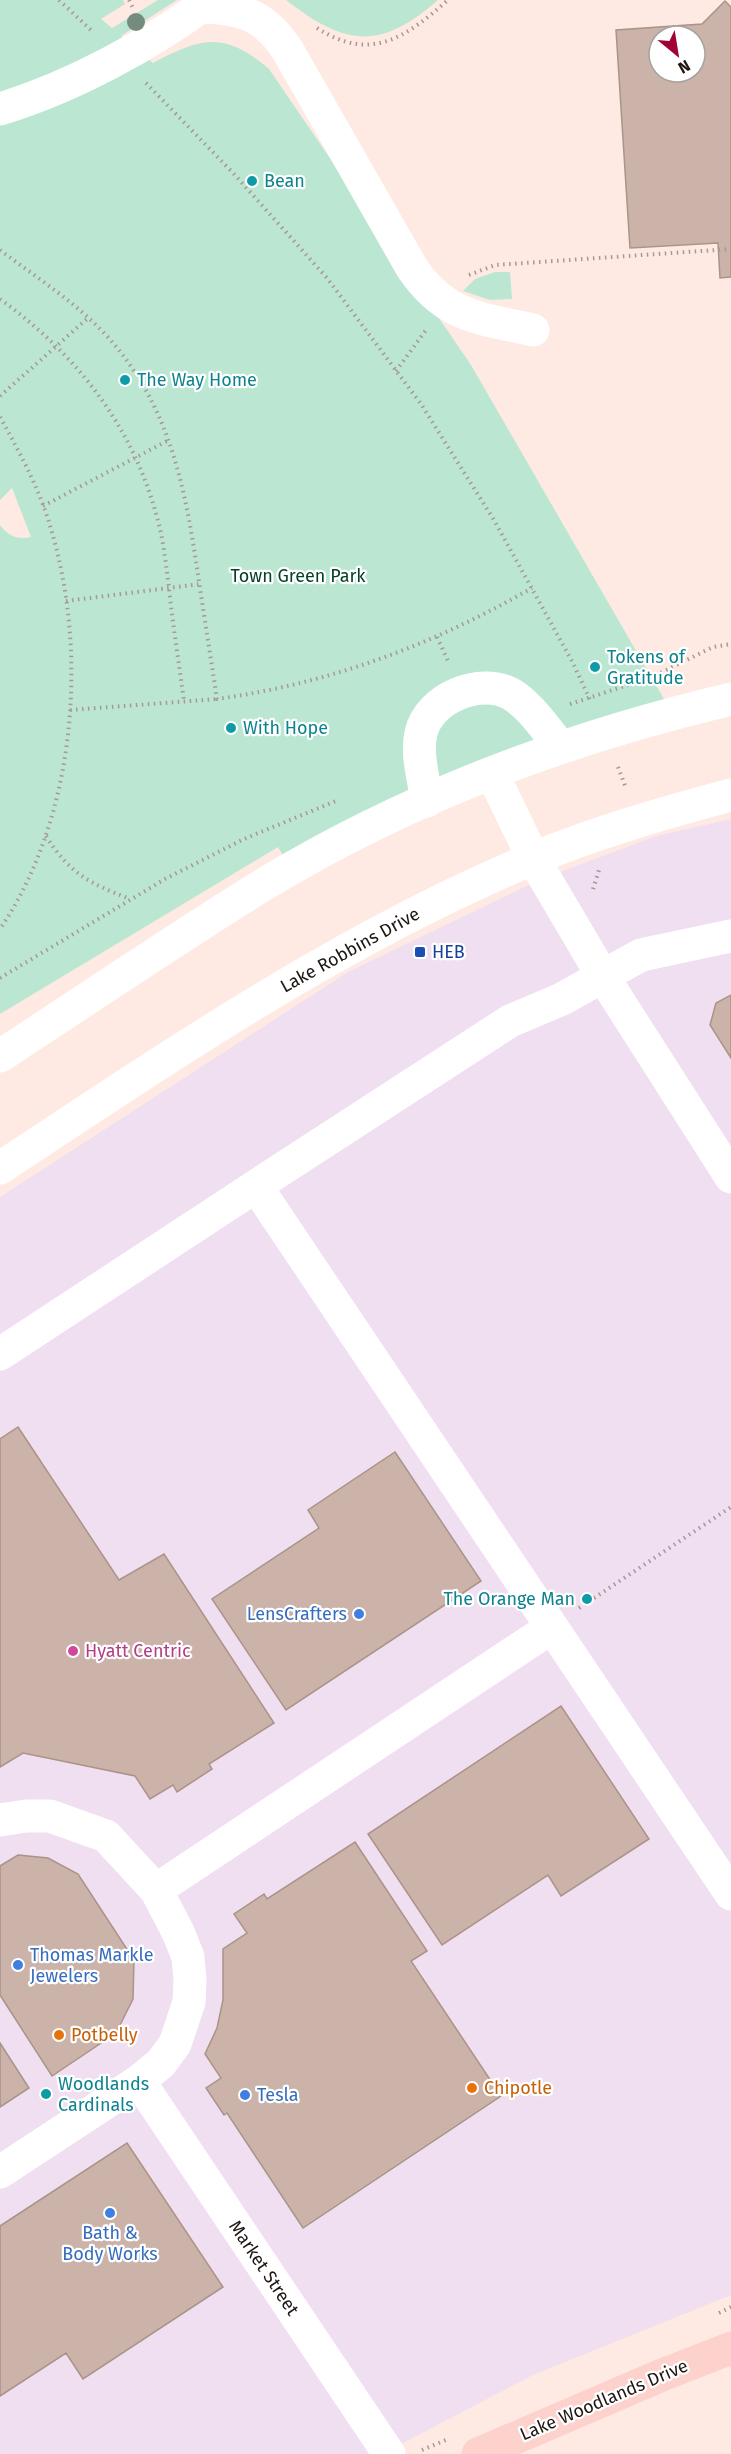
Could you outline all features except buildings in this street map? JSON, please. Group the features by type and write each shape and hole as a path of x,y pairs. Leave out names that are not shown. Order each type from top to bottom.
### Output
{"main road":[{"name":"Lake Woodlands Drive","path":"478,2454 662,2374 731,2348"}],"street":[{"path":"0,109 58,88 119,57 206,4 244,13 264,22 273,30 288,51 412,268 430,292 445,304 476,318 533,330"},
{"path":"427,801 419,749 422,730 426,720 436,709 461,692 486,688 509,693 521,701 561,747"},
{"path":"0,1056 259,887 354,835 492,772 561,747 672,713 731,699"},
{"path":"492,772 551,890 602,975 731,1177"},
{"name":"Lake Robbins Drive","path":"0,1168 208,1031 335,955 405,918 533,858 639,820 731,795"},
{"path":"0,1354 510,1022 562,999 641,955 731,936"},
{"path":"256,1186 731,1894"},
{"path":"156,1890 552,1627"},
{"path":"0,1820 26,1816 50,1816 106,1836 156,1890 178,1932 188,1957 189,2002 175,2044 160,2063 139,2081 0,2172"},
{"name":"Market Street","path":"139,2081 389,2454"}],"path":[{"path":"58,0 119,57 234,174 327,278 421,404 494,520 573,663 605,734 639,820"},
{"path":"129,0 133,8"},
{"path":"312,25 323,33 349,43 378,44 391,41 415,28 448,0"},
{"path":"396,370 445,304 468,276 475,271 495,265 731,249"},
{"path":"0,250 51,286 106,336 130,366 159,416 169,440 187,499 217,699"},
{"path":"0,299 57,345 90,381 135,457 159,522 184,702"},
{"path":"0,396 88,318"},
{"path":"0,417 43,506 60,564 66,601 71,680 64,758 46,836 36,865 0,930"},
{"path":"43,506 169,440"},
{"path":"66,601 200,584"},
{"path":"70,710 217,699 314,681 358,668 437,637 532,588"},
{"path":"589,696 652,677 713,647 731,644"},
{"path":"46,836 61,858 75,872 100,887 131,899"},
{"path":"551,890 600,868 592,893"},
{"path":"552,1627 731,1507"}],"shaded area":[{"path":"731,819 731,2295 533,2375 382,2454 0,2454 0,1197 348,972 539,880 656,836"}],"green space":[{"name":"Town Green Park","path":"0,0 123,0 125,4 101,19 112,28 158,0 177,0 121,36 153,63 199,43 212,42 239,48 269,69 471,365 672,713 291,870 278,847 0,1014 0,525 14,536 31,537 12,488 0,500"},
{"path":"286,0 438,0 417,17 398,28 380,35 362,36 345,34 326,27"},
{"path":"495,272 510,272 512,299 490,300 463,291 475,279"}],"place":[{"name":"Bean","path":"252,181"},
{"name":"The Way Home","path":"125,380"},
{"name":"Tokens of Gratitude","path":"595,667"},
{"name":"With Hope","path":"231,728"},
{"name":"HEB","path":"420,952"},
{"name":"The Orange Man","path":"587,1599"},
{"name":"LensCrafters","path":"359,1614"},
{"name":"Hyatt Centric","path":"73,1651"},
{"name":"Thomas Markle Jewelers","path":"18,1965"},
{"name":"Potbelly","path":"59,2035"},
{"name":"Chipotle","path":"472,2088"},
{"name":"Woodlands Cardinals","path":"46,2094"},
{"name":"Tesla","path":"245,2095"},
{"name":"Bath & Body Works","path":"110,2213"}]}
